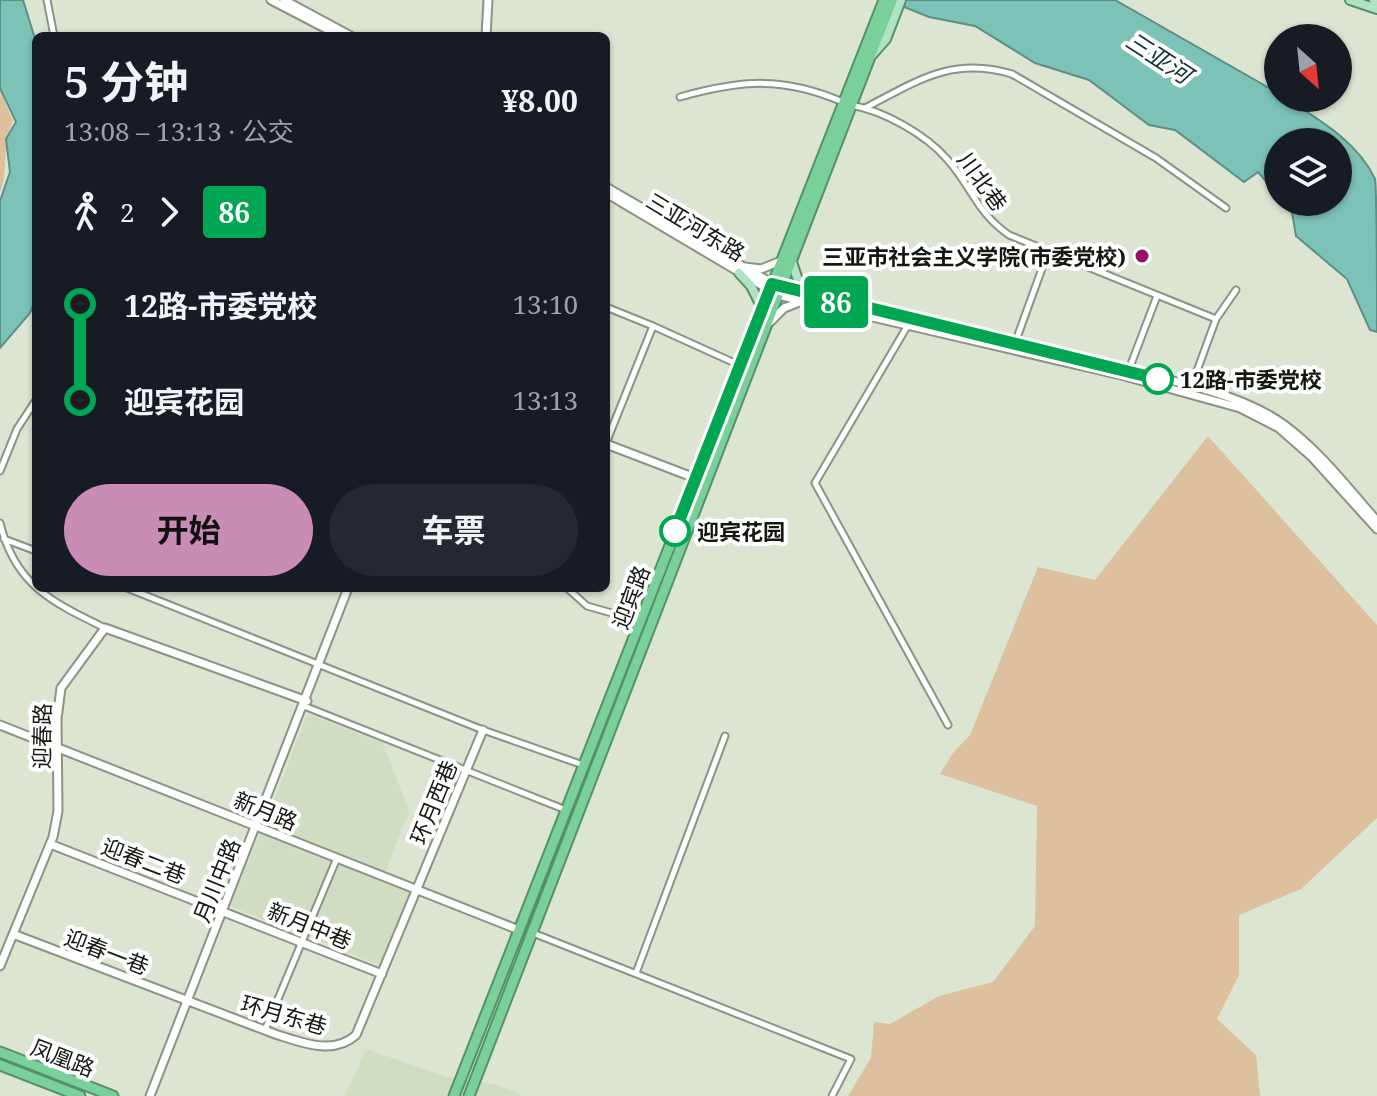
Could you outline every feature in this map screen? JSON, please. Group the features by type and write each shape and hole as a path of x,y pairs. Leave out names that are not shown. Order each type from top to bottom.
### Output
{"highway":[{"path":"882,26 884,0"},
{"path":"882,26 892,0"},
{"name":"迎宾路","path":"848,104 882,26"},
{"name":"迎宾路","path":"469,1096 766,327 786,261 882,26"},
{"name":"迎宾路","path":"454,1096 739,365 775,290"},
{"name":"凤凰路","path":"0,1052 113,1096"},
{"name":"凤凰路","path":"0,1065 80,1096"}],"main road":[{"path":"882,26 901,0"},
{"path":"1350,0 1377,9"},
{"path":"786,261 799,283 819,298"},
{"path":"739,270 763,310"}],"street":[{"path":"47,0 53,32"},
{"path":"271,0 332,32"},
{"path":"284,0 344,32"},
{"path":"486,32 488,0"},
{"path":"865,108 949,68 993,68 1012,74 1156,158 1226,208"},
{"name":"川北巷","path":"680,97 748,82 771,81 795,85 865,108 908,128 949,160 988,220 1009,235 1216,319"},
{"name":"三亚河东路","path":"610,189 739,270"},
{"name":"三亚河东路","path":"610,195 775,290 804,300 1240,408 1279,428 1311,456 1377,529"},
{"path":"1014,346 1048,252"},
{"path":"739,270 761,269 786,261"},
{"name":"三亚河东路","path":"775,290 1235,399 1281,422 1316,452 1377,521"},
{"path":"1191,388 1216,319 1236,290"},
{"path":"1128,372 1157,296"},
{"path":"766,327 784,308 804,300"},
{"path":"610,309 739,365"},
{"path":"909,325 815,483 948,725"},
{"path":"610,434 653,326"},
{"path":"0,471 17,429 32,406"},
{"path":"610,446 695,478"},
{"path":"0,523 10,556 32,583"},
{"path":"4,539 32,550"},
{"path":"40,592 105,628 306,703 566,810"},
{"path":"137,592 483,730 583,765"},
{"name":"月川中路","path":"150,1096 306,703 346,592"},
{"path":"571,592 587,606 640,621"},
{"name":"迎春路","path":"0,966 50,844 58,811 57,719 61,688 105,628"},
{"name":"新月路","path":"0,725 519,930"},
{"name":"环月西巷","path":"417,889 483,730"},
{"path":"636,973 725,736"},
{"name":"迎春二巷","path":"50,844 224,910"},
{"path":"265,1030 337,858"},
{"name":"环月东巷","path":"188,1001 310,1045 343,1044 356,1035 417,889"},
{"name":"新月中巷","path":"224,910 382,974"},
{"path":"532,933 851,1059 832,1096"},
{"name":"迎春一巷","path":"13,934 188,1001"}],"shaded area":[{"path":"0,88 13,122 7,139 0,193"},
{"path":"1208,436 1377,625 1377,818 1301,889 1239,915 1239,975 1217,1019 1256,1055 1260,1096 848,1096 871,1058 874,1022 890,1024 939,996 993,982 1035,926 1037,806 940,774 953,753 970,735 1038,567 1095,580"},
{"path":"307,714 383,743 409,811 385,873 264,827"},
{"path":"260,834 332,863 302,935 230,906"},
{"path":"339,864 411,894 381,966 309,936"},
{"path":"366,1049 448,1077 495,1084 524,1096 345,1096"}],"water":[{"path":"0,0 23,0 33,32 32,308 0,348 0,201 10,172 6,139 16,122 0,88"},
{"name":"三亚河","path":"887,0 1115,0 1264,85 1264,112 1308,112 1330,128 1264,128 1264,179 1258,172 1244,182 1175,130 1149,125 1089,80 1035,63 975,26 929,17"},
{"path":"1352,147 1375,179 1377,332 1370,330 1347,279 1296,236 1293,216 1352,216"}],"bus line":[{"name":"86","path":"675,531 772,284 1158,379"}],"place":[{"name":"三亚市社会主义学院(市委党校)","path":"1142,256"},
{"name":"12路-市委党校","path":"1158,379"},
{"name":"迎宾花园","path":"675,531"}]}
